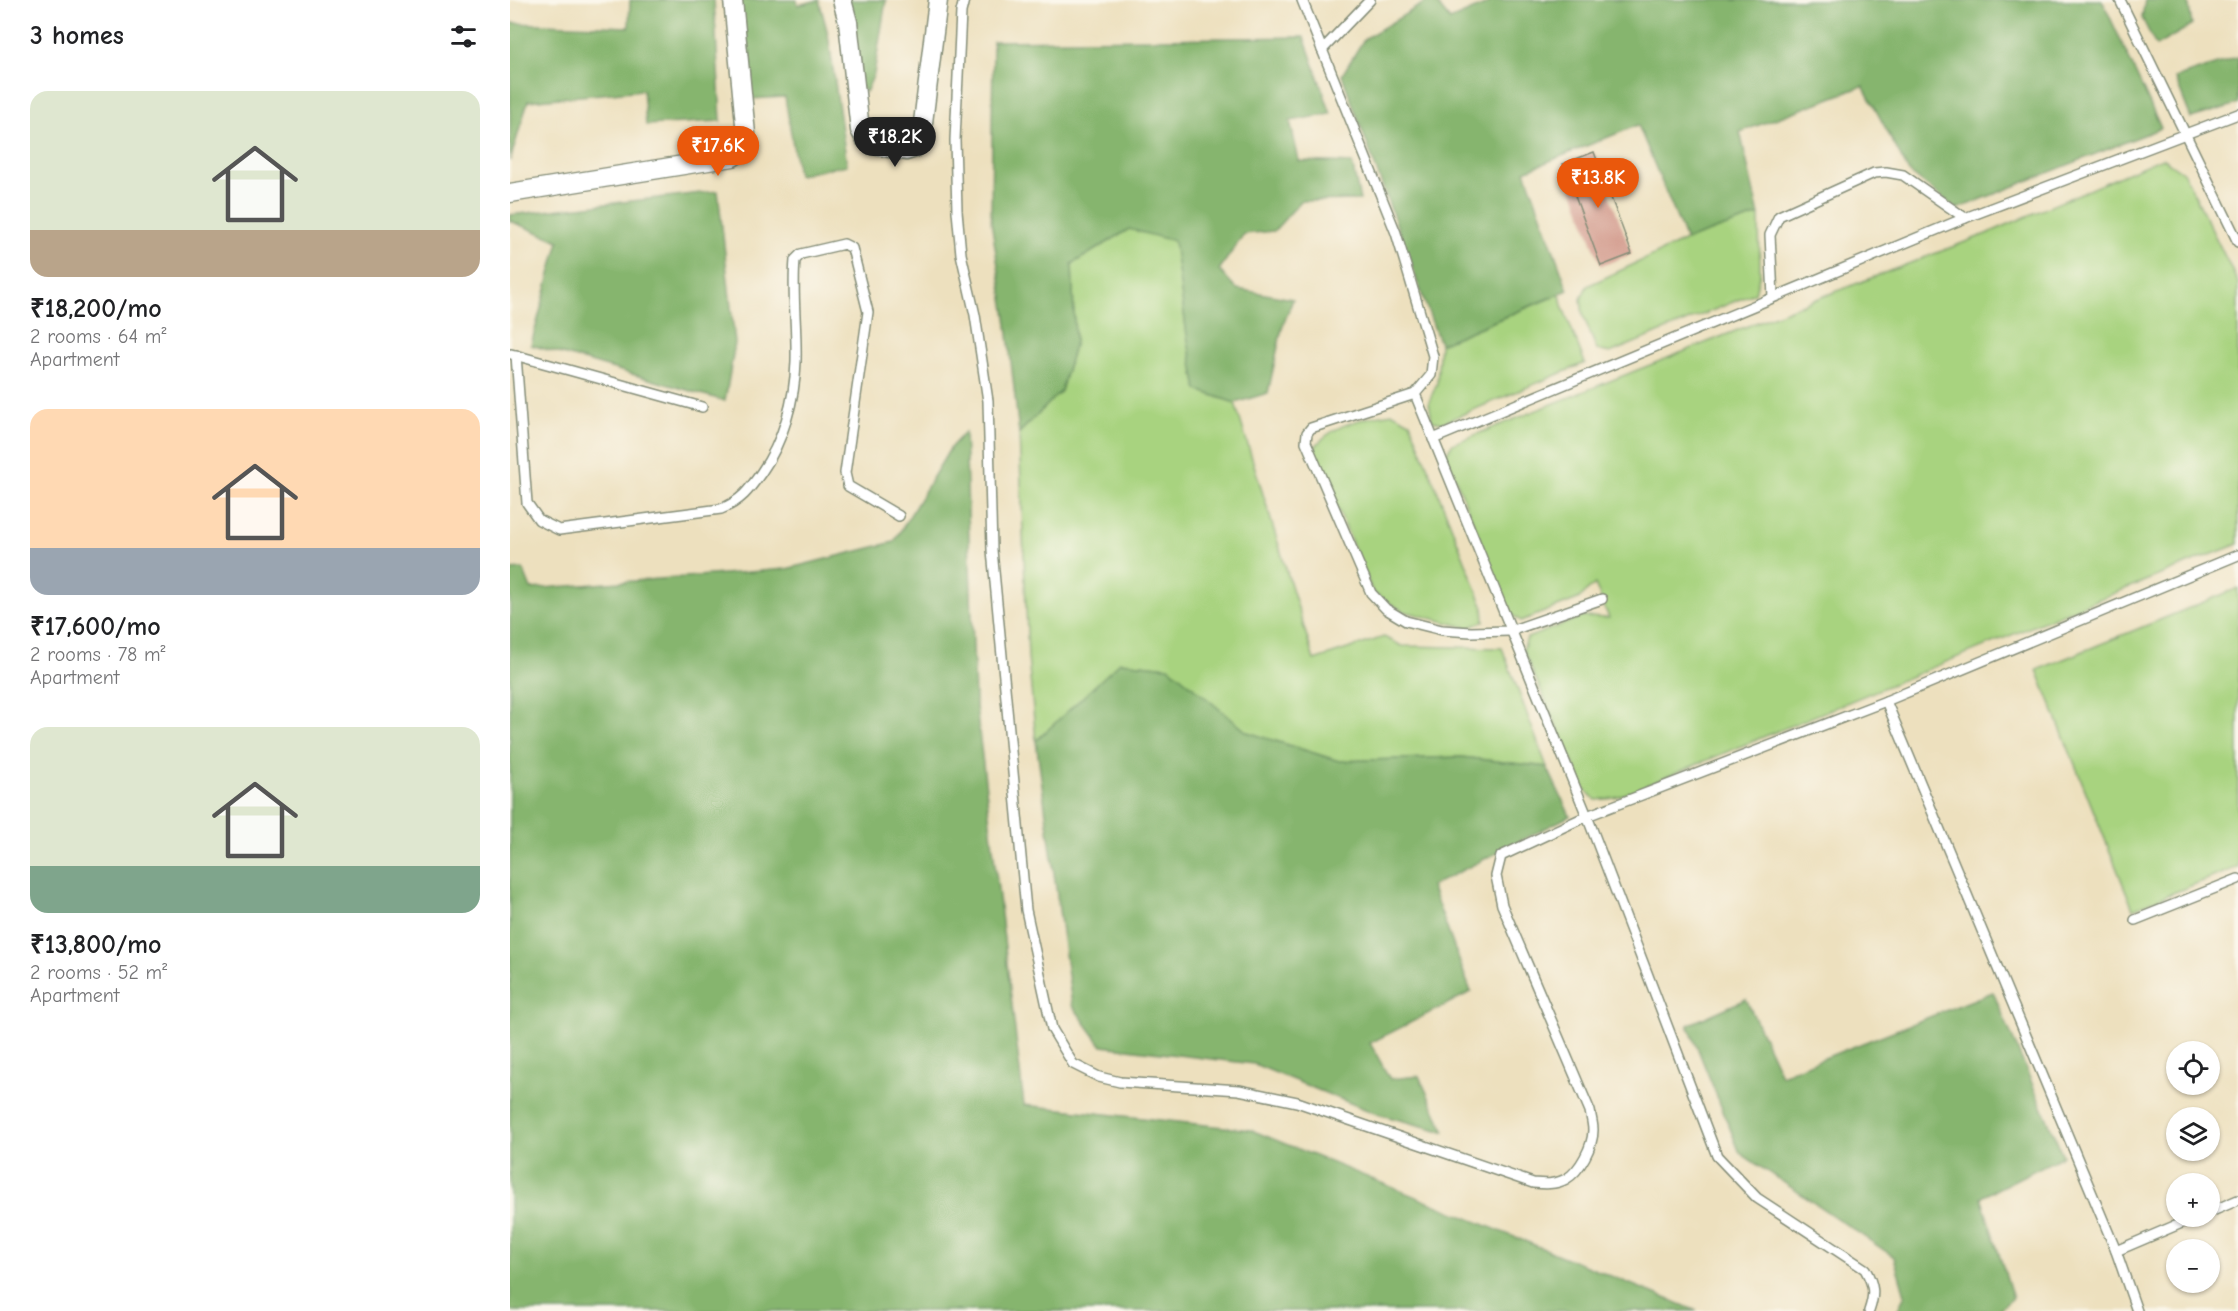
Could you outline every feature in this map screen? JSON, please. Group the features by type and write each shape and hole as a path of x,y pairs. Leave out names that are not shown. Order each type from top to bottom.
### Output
{"street":[{"path":"510,193 733,157 743,150 746,134 733,0"},
{"path":"842,0 848,22 860,130 864,139 872,145 906,152 915,148 921,140 938,0"}],"lane":[{"path":"964,0 961,12 955,140 957,211 961,254 975,315 988,401 992,550 1024,899 1052,1029 1073,1064 1098,1077 1120,1082 1239,1090 1297,1102 1533,1183 1550,1185 1567,1179 1579,1165 1591,1143 1593,1128 1590,1111 1502,905 1496,876 1501,856 1587,816 1886,700 2238,555"},
{"path":"1302,0 1396,233 1433,356 1431,375 1415,394 1311,428 1307,434 1306,442 1371,593 1386,609 1406,621 1442,630 1510,630 1602,599"},
{"path":"1322,50 1370,0"},
{"path":"2120,0 2238,242"},
{"path":"1433,439 1965,218 2238,114"},
{"path":"1773,297 1770,235 1779,216 1874,173 1886,172 1903,175 1965,218"},
{"path":"702,407 513,354 527,503 539,520 559,530 721,509 736,503 746,495 772,458 791,405 796,363 795,261 801,254 835,244 844,244 852,248 868,312 845,473 846,480 848,486 899,516"},
{"path":"1415,394 1587,816 1717,1156 1757,1198 1865,1269 1873,1283 1869,1311"},
{"path":"1886,700 2116,1251 2137,1311"},
{"path":"2134,921 2238,879"},
{"path":"2220,1208 2238,1200"},
{"path":"2116,1251 2172,1227"}],"green space":[{"path":"630,0 714,0 721,121 646,125 643,90 528,101 510,161 510,23 629,27"},
{"path":"740,0 797,0 798,5 819,0 828,34 847,165 798,175 785,97 750,99"},
{"path":"845,0 886,0 874,74 866,92 856,83"},
{"path":"1429,0 1434,0 1450,20 1489,3 1489,0 2102,0 2161,128 1957,209 1909,172 1863,86 1740,132 1759,215 1686,240 1638,125 1525,171 1568,290 1440,344 1342,75 1364,39"},
{"path":"2145,0 2188,0 2192,25 2156,46 2142,18"},
{"path":"1304,37 1331,114 1290,121 1299,161 1352,163 1360,200 1301,201 1274,231 1244,234 1219,270 1237,289 1293,299 1282,328 1268,393 1235,403 1197,390 1174,241 1129,229 1072,264 1075,342 1061,391 1019,433 1006,317 991,221 993,41"},
{"path":"2238,57 2238,104 2191,118 2175,78"},
{"path":"2162,158 2184,173 2238,283 2238,544 1615,798 1596,800 1585,790 1523,650 1527,638 1581,617 1609,618 1595,584 1578,599 1521,621 1509,613 1446,454 1452,444 1986,234"},
{"path":"718,191 735,343 725,401 531,345 559,241 510,221 510,215"},
{"path":"1759,215 1760,273 1755,293 1610,353 1597,350 1583,315 1581,299 1587,286 1686,240"},
{"path":"1129,229 1174,240 1197,390 1235,403 1314,660 1384,637 1402,646 1502,648 1547,767 1461,757 1339,761 1247,732 1168,667 1121,662 1036,741 1028,657 1019,433 1061,391 1075,342 1072,264"},
{"path":"1560,294 1562,305 1585,363 1442,423 1432,421 1429,402 1437,383 1440,344"},
{"path":"1393,413 1410,422 1483,606 1484,621 1469,628 1403,611 1373,593 1313,450 1320,441 1338,428 1371,417"},
{"path":"965,432 975,698 1024,1105 1251,1130 1697,1311 510,1311 510,570 523,569 531,589 786,569 894,542 951,447"},
{"path":"2238,588 2238,867 2133,909 2037,670"},
{"path":"1120,662 1169,667 1247,732 1339,761 1461,757 1547,767 1570,816 1431,886 1471,992 1370,1043 1390,1079 1419,1076 1445,1132 1377,1114 1254,1064 1102,1046 1072,1005 1036,741"},
{"path":"1993,992 2063,1156 1981,1197 2013,1298 1997,1311 1897,1311 1905,1295 1894,1257 1740,1153 1688,1025 1746,999 1781,1075"}],"building":[{"path":"1594,152 1632,254 1601,266 1563,164"}]}
